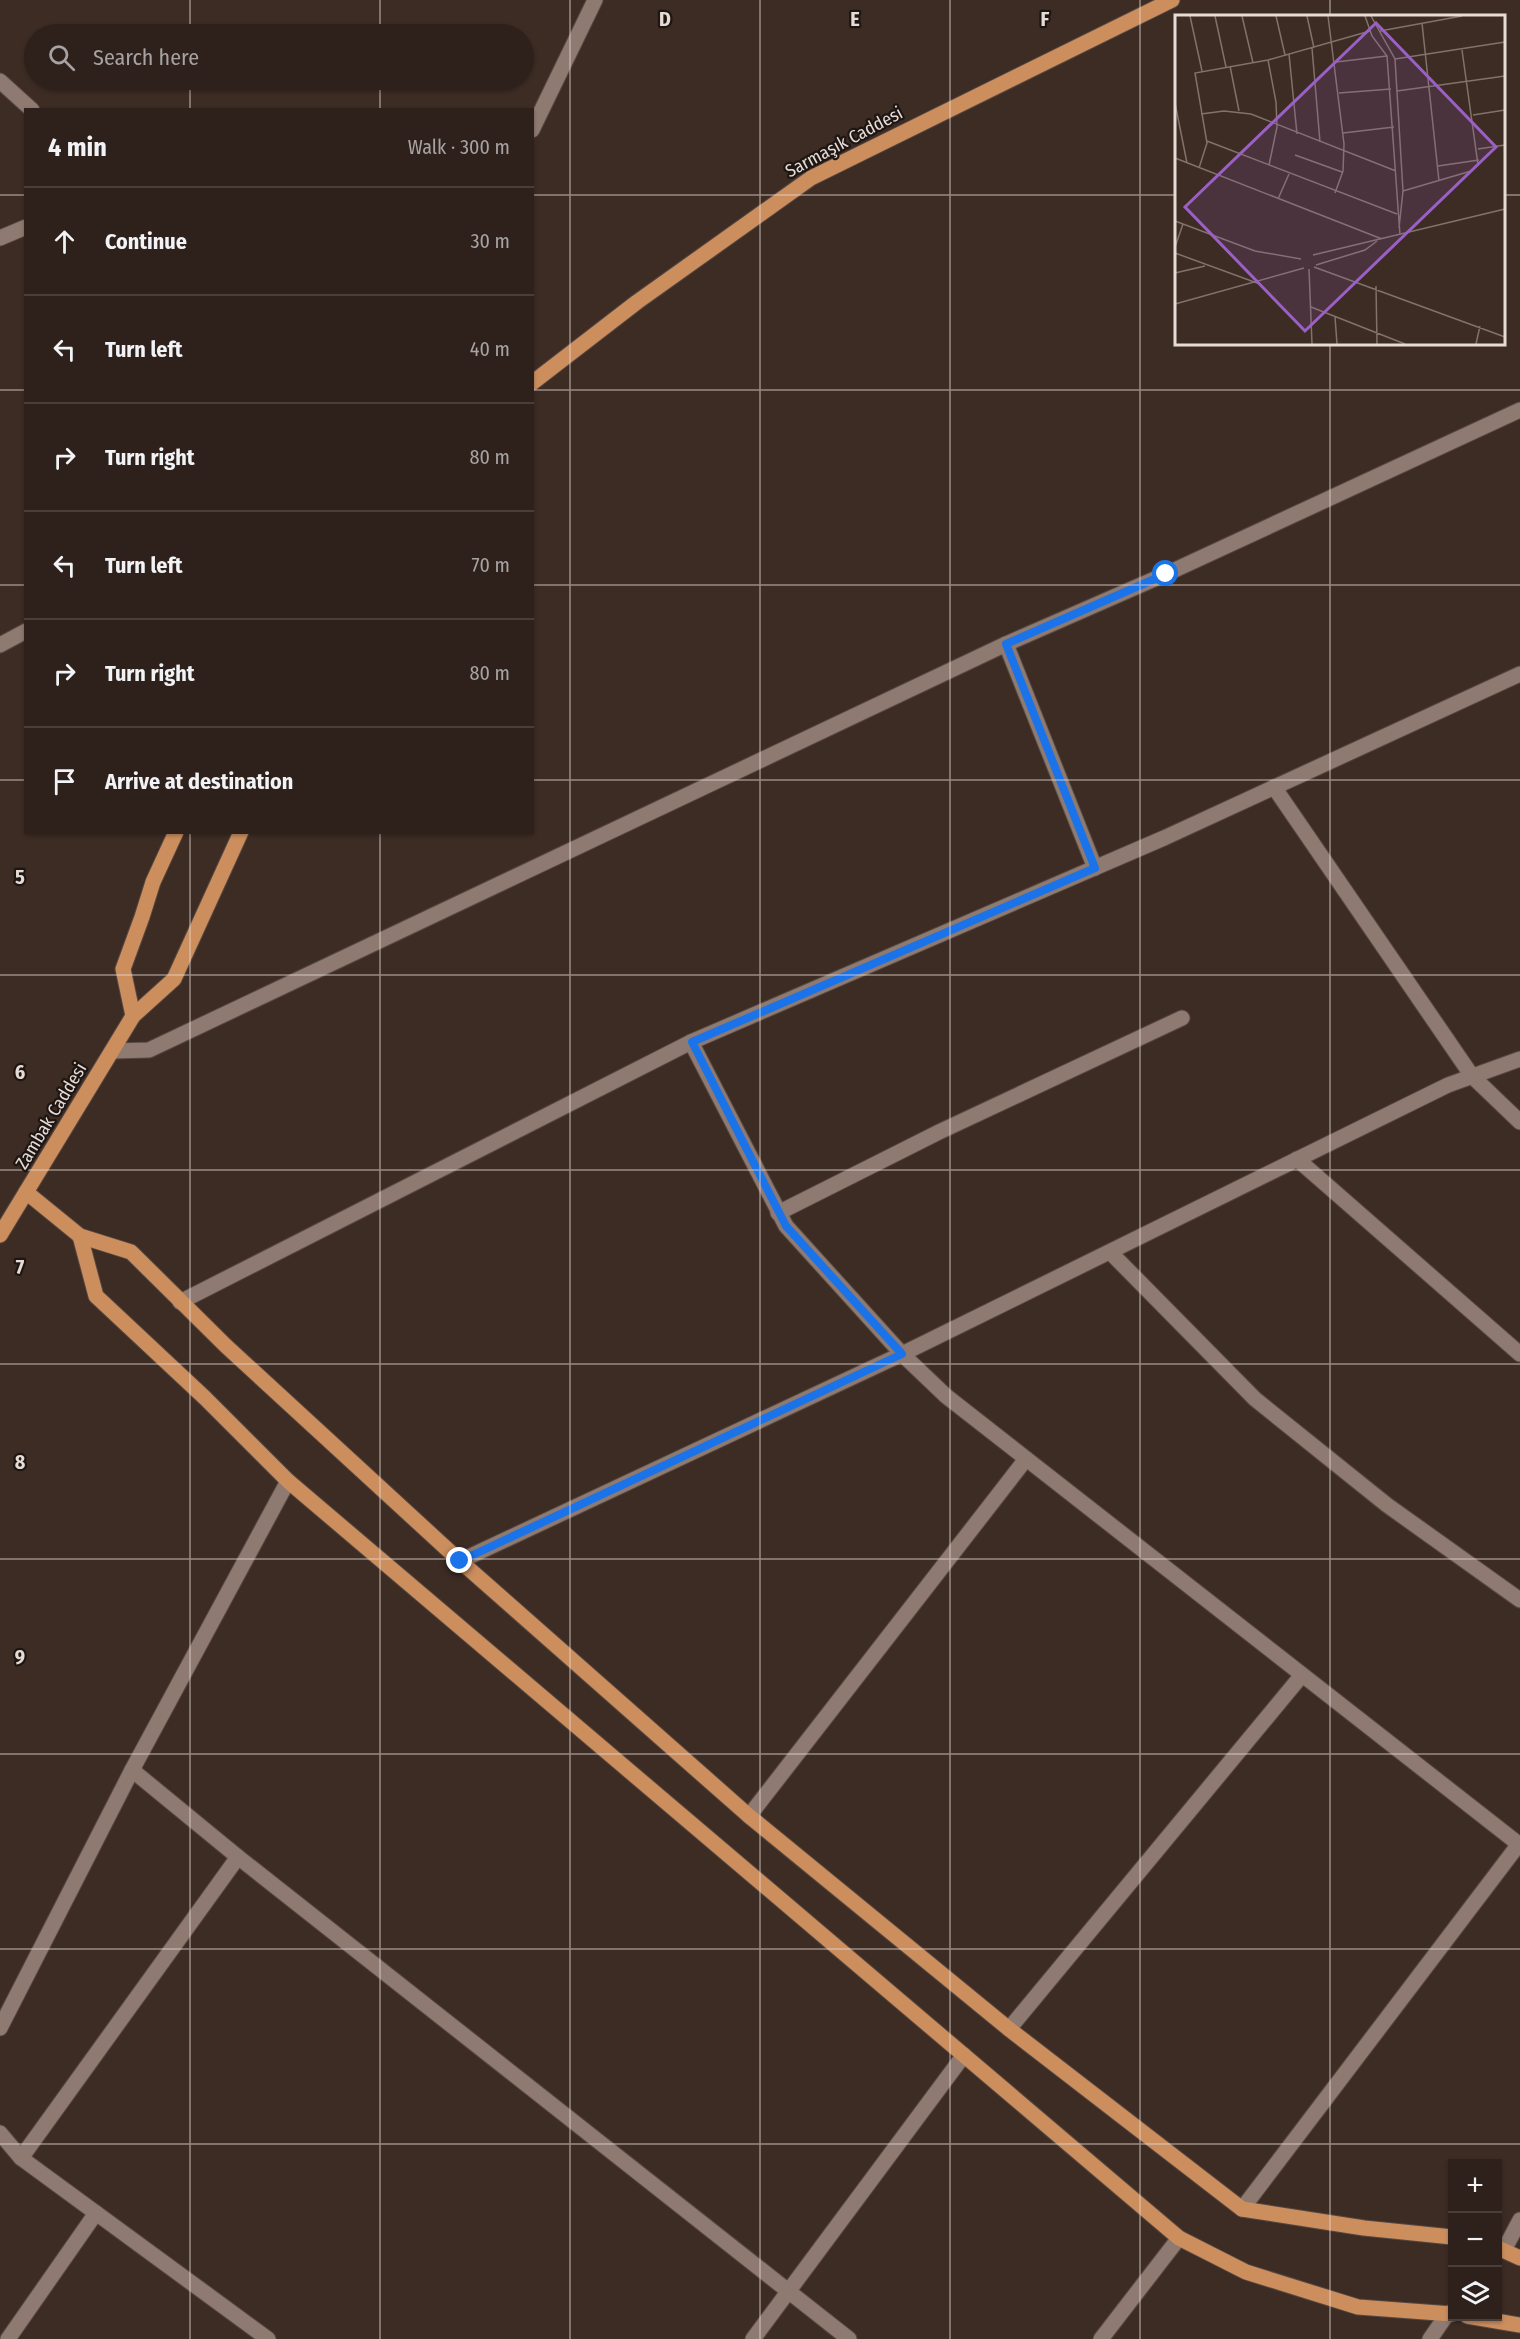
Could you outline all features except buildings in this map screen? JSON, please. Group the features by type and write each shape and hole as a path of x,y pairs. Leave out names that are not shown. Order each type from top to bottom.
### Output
{"main road":[{"name":"Sarmaşık Caddesi","path":"534,381 637,302 811,178 1172,0"},
{"path":"133,1016 123,969 153,882 175,834"},
{"name":"Zambak Caddesi","path":"0,1235 133,1016 174,979 241,834"},
{"path":"26,1192 80,1236 131,1252 180,1302 460,1561 749,1816 1009,2030 1242,2209 1364,2228 1448,2237"},
{"path":"80,1236 96,1296 205,1398 288,1481 1179,2238 1246,2272 1358,2307 1448,2314"},
{"path":"1502,2249 1520,2258"},
{"path":"1496,2321 1520,2325"}],"street":[{"path":"534,126 595,0"},
{"path":"0,81 30,108"},
{"path":"0,238 24,228"},
{"path":"113,1051 149,1050 1006,644 1166,574 1520,410"},
{"path":"0,645 24,632"},
{"path":"1006,644 1095,868"},
{"path":"180,1302 692,1042 1095,868 1520,674"},
{"path":"1274,787 1472,1076 1520,1122"},
{"path":"778,1213 939,1132 1182,1018"},
{"path":"692,1042 786,1226 902,1354 946,1396 1519,1844 1242,2209"},
{"path":"460,1561 902,1354 1448,1085 1520,1059"},
{"path":"1297,1159 1520,1354"},
{"path":"1110,1252 1255,1399 1387,1505 1520,1600"},
{"path":"749,1816 1026,1459"},
{"path":"0,2028 132,1770 288,1481"},
{"path":"1009,2030 1302,1675"},
{"path":"132,1770 238,1857 849,2339"},
{"path":"21,2158 238,1857"},
{"path":"753,2339 964,2055"},
{"path":"0,2133 21,2158 268,2339"},
{"path":"8,2339 96,2214"},
{"path":"1502,2247 1520,2220"},
{"path":"1101,2339 1179,2238"},
{"path":"1431,2339 1448,2317"}],"route":[{"path":"460,1561 902,1354 786,1226 692,1042 1095,868 1006,644 1166,574"}]}
